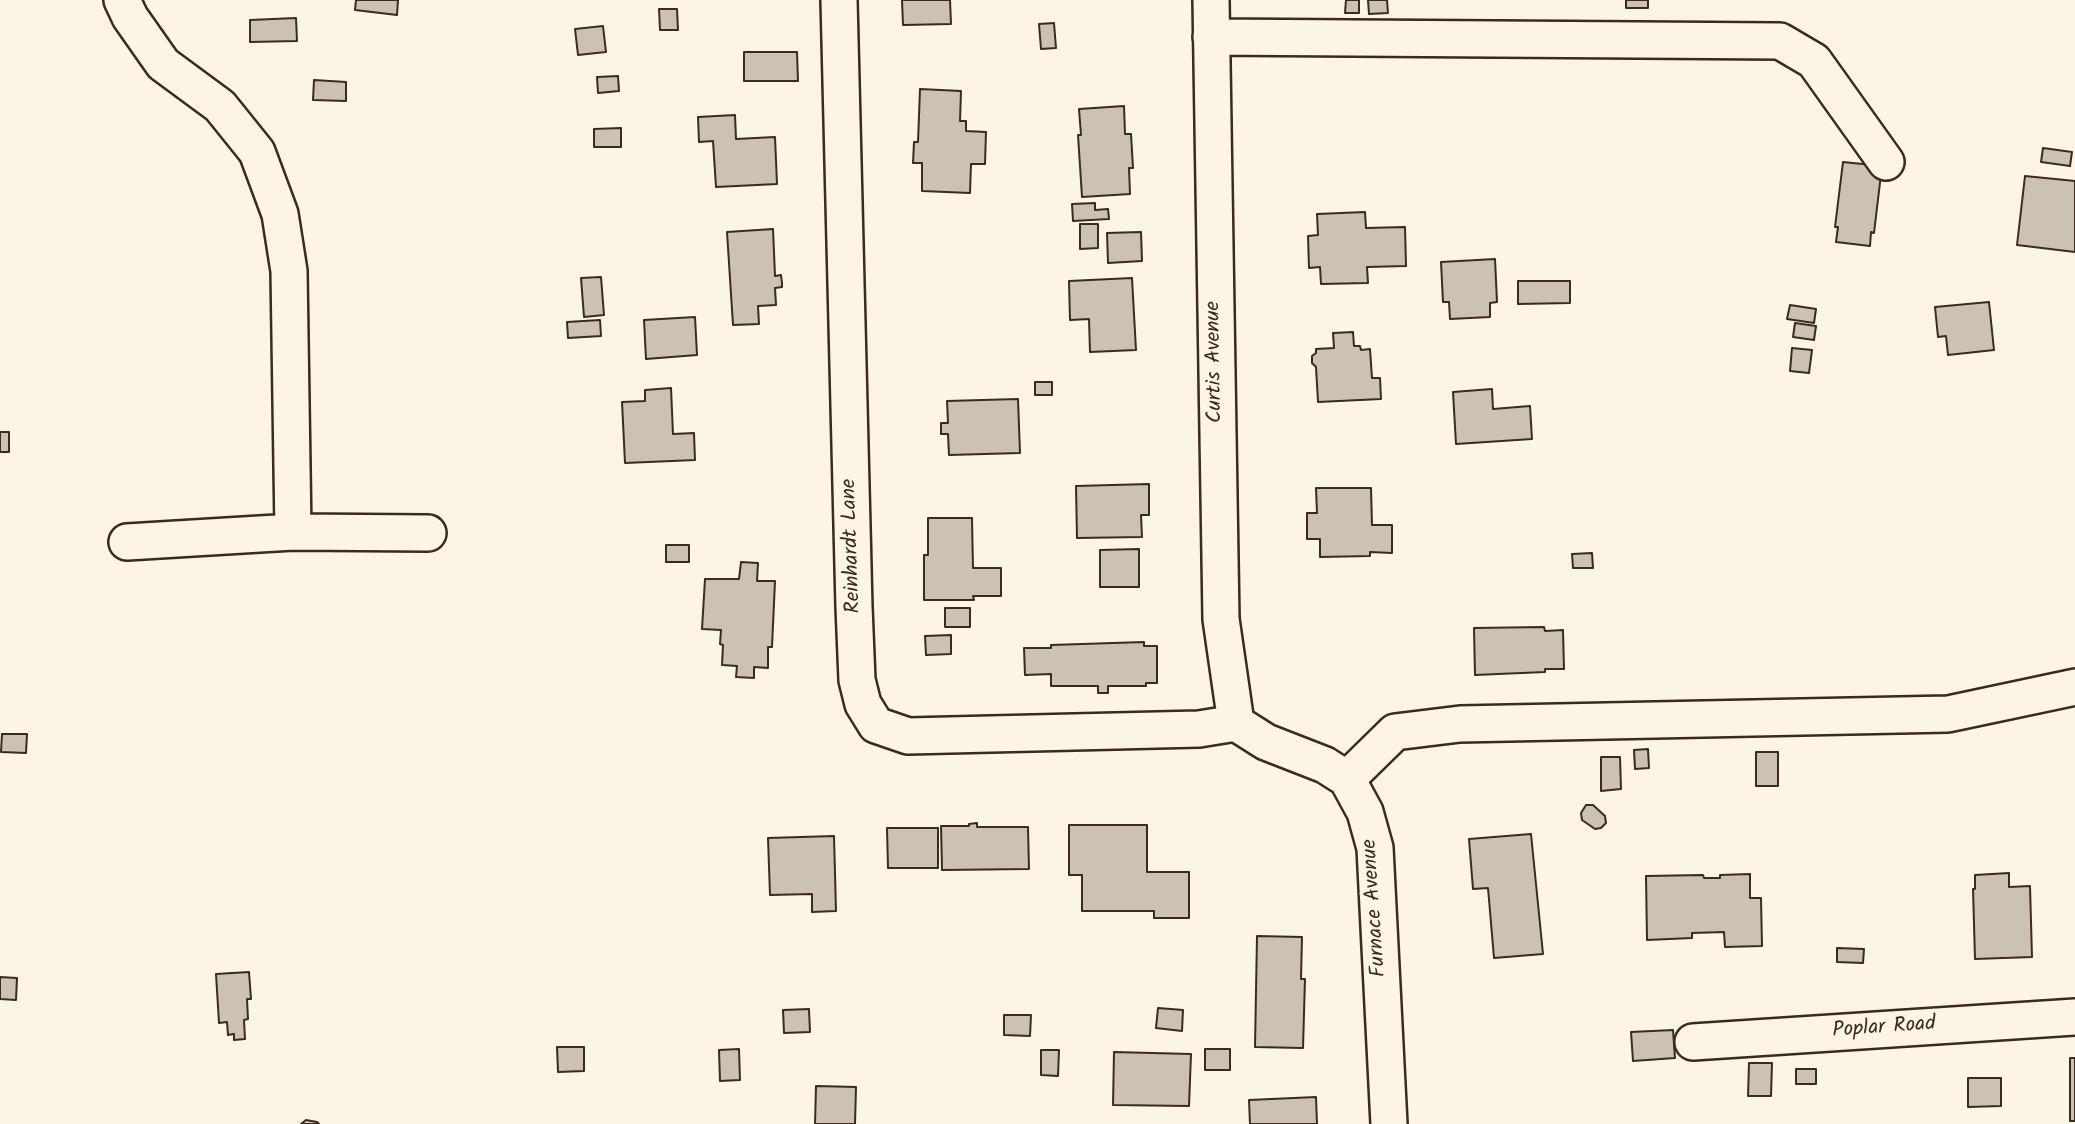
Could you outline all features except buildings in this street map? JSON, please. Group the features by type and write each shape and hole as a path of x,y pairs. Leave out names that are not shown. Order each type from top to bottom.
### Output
{"street":[{"path":"122,0 130,17 163,64 220,106 257,152 280,214 289,271 293,532"},
{"name":"Reinhardt Lane","path":"839,0 854,607 857,680 863,704 876,725 908,736 1199,729 1237,723"},
{"name":"Curtis Avenue","path":"1211,0 1221,619 1237,723"},
{"path":"1211,37 1780,41 1814,61 1886,162"},
{"path":"127,542 293,532 428,533"},
{"path":"1237,723 1266,742 1325,765 1347,779 1395,732 1447,726 1948,714 2075,687"},
{"name":"Furnace Avenue","path":"1347,779 1365,812 1375,848 1389,1124"},
{"name":"Poplar Road","path":"1693,1042 2075,1017"}]}
